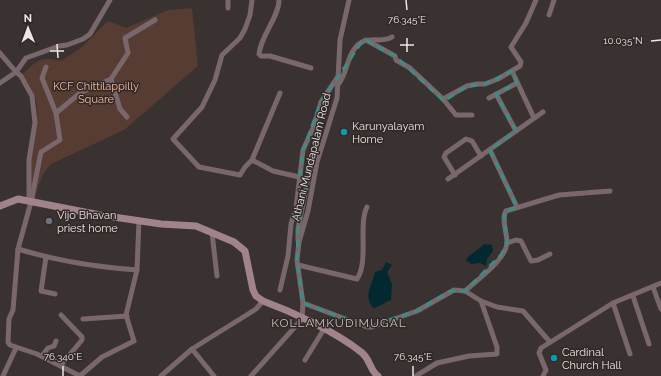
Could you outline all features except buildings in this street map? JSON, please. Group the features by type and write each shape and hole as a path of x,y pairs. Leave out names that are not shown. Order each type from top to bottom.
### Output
{"street":[{"path":"0,83 16,72 26,58 83,39 90,34 110,0"},
{"path":"228,0 228,8"},
{"path":"252,0 250,15 245,29 240,38 222,55 215,80 202,107 173,139 199,167 218,170 237,176 240,175 252,160 280,93"},
{"path":"279,0 277,11 263,38 259,54 261,56 270,56 311,68"},
{"name":"Athani Mundapalam Road","path":"302,319 303,303 298,265 299,242 308,212 320,153 334,110 338,85 337,78 340,40 349,0"},
{"path":"443,99 467,86 485,84 520,66 521,62 511,47 526,23 536,0"},
{"path":"549,15 554,0"},
{"path":"56,114 80,93 111,79 128,53 125,38 155,20"},
{"path":"338,85 342,80 356,46 366,40 386,40 392,36"},
{"path":"366,40 395,56 396,60 410,68 443,99 456,115 472,115"},
{"path":"0,53 16,72 22,76 32,96 34,108 33,140 29,160 30,202"},
{"path":"46,67 42,78 56,114 60,140 42,152 18,249 13,310 9,319 8,342 10,345 42,356 80,376 102,357 134,341 127,316 128,304 137,270 139,220"},
{"path":"512,71 534,118"},
{"path":"280,290 288,256 303,150 314,126 321,102 337,78"},
{"path":"111,79 120,109 127,118"},
{"path":"488,98 517,83"},
{"path":"496,94 516,131"},
{"path":"448,179 543,112"},
{"path":"455,175 444,157 446,153 466,139 472,141 481,156"},
{"path":"490,150 517,207"},
{"path":"299,242 298,229 308,179 313,158 320,153"},
{"path":"252,160 273,171 308,179"},
{"path":"464,291 497,262 507,243 505,213 517,207 559,195 610,191"},
{"path":"0,206 18,199 100,215 196,226 234,242 245,251 253,290 256,296 263,301 324,329 362,352 368,359 375,375"},
{"path":"298,265 357,279 364,244 363,220 367,208"},
{"path":"212,234 217,276"},
{"path":"507,243 516,240 521,241 531,261 538,260 550,254"},
{"path":"18,249 46,257 98,267 137,270"},
{"path":"46,257 41,291 54,294"},
{"path":"543,376 546,370 540,350 550,342 613,303 633,296 661,283"},
{"path":"653,287 661,309"},
{"path":"303,303 367,327 416,311 450,291 459,289 481,301 497,307 522,311 550,342"},
{"path":"633,296 649,344"},
{"path":"161,376 192,349 256,309 263,301"},
{"path":"416,376 437,363 469,356 497,354 497,347 481,301"},
{"path":"613,303 630,354"},
{"path":"61,315 82,337 82,340 61,365"},
{"path":"83,319 127,316"},
{"path":"252,376 302,319"},
{"path":"305,360 324,329"},
{"path":"42,356 48,348 54,346 56,341"},
{"path":"3,376 16,348"},
{"path":"192,349 214,376"}],"highlighted area":[{"path":"366,40 395,56 444,101 467,86 485,84 512,71 517,83 496,94 516,131 490,150 517,207 504,212 507,243 501,255 465,291 450,291 417,311 367,327 303,303 297,260 298,229 308,179 300,177 303,150 321,102 361,43"}],"green space":[{"name":"KCF Chittilappilly Square","path":"192,8 198,66 124,130 51,164 40,180 35,200 30,198 30,171 37,121 37,106 35,97 23,74 32,65 40,60 49,59 61,61 82,47 108,21 126,28 168,10"}],"water":[{"path":"484,244 492,245 493,251 487,259 486,266 480,263 471,264 466,260 469,256"},
{"path":"386,262 392,265 387,272 392,284 391,300 373,308 368,295 369,290 375,272 382,270"}],"place":[{"name":"Karunyalayam Home","path":"344,132"},
{"name":"Vijo Bhavan priest home","path":"49,221"},
{"name":"Cardinal Church Hall","path":"554,358"}],"district":[{"name":"KOLLAMKUDIMUGAL","path":"339,323"}]}
